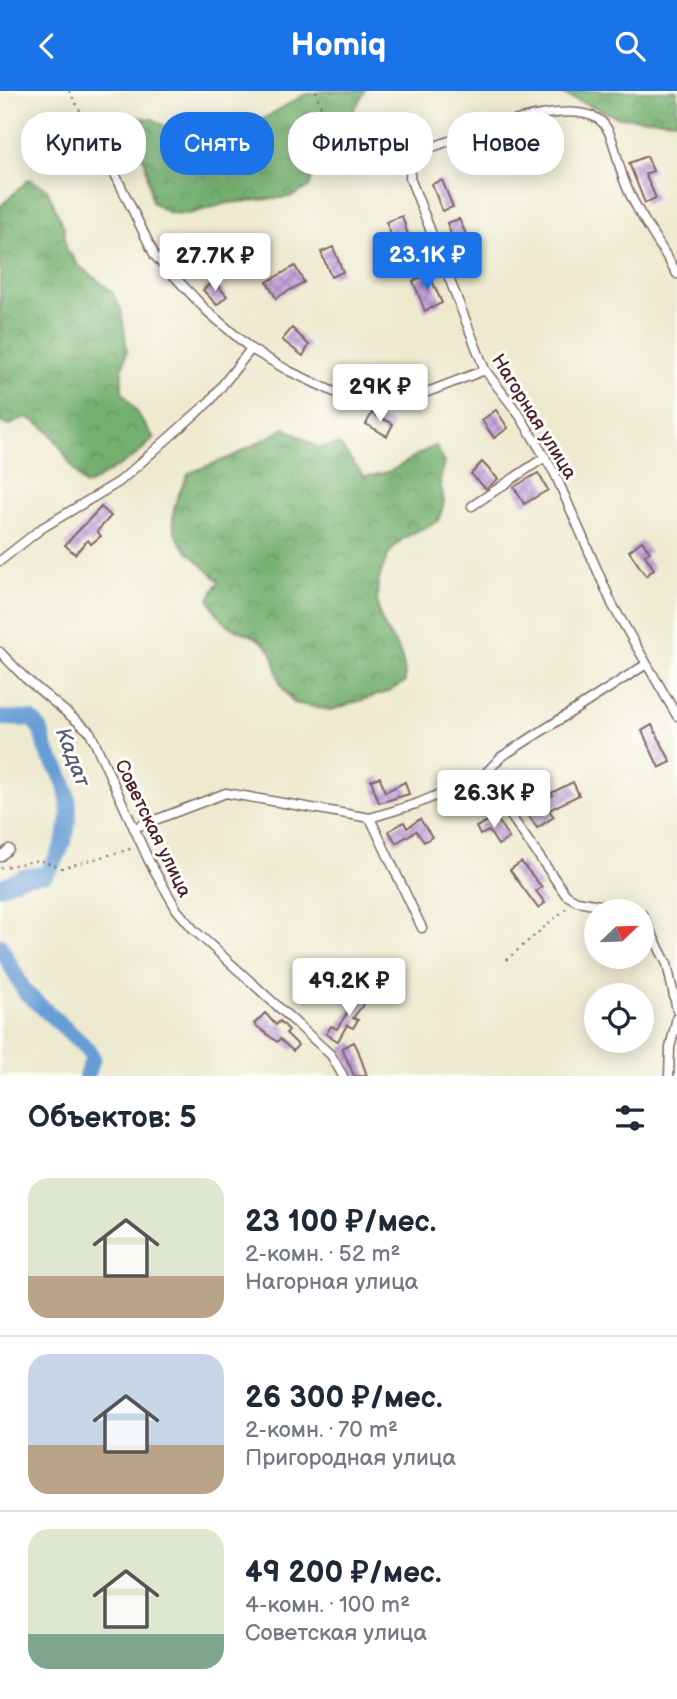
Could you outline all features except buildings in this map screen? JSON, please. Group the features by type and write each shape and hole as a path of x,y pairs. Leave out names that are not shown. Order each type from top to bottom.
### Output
{"street":[{"path":"433,147 526,117 581,114 601,121 611,139 623,178 677,274"},
{"path":"115,175 155,256 207,311 251,349 334,392 374,403 404,401 485,370"},
{"name":"Нагорная улица","path":"410,175 485,370 520,416 545,457 572,509 613,606 677,716"},
{"path":"0,561 42,528 119,482 211,401 251,349"},
{"path":"472,506 545,457"},
{"name":"Советская улица","path":"0,652 25,678 90,732 165,890 194,930 331,1055 343,1076"},
{"path":"134,828 226,793 370,818 416,804 483,776 501,757 645,665"},
{"path":"483,776 566,895 584,902"},
{"path":"370,818 422,928"},
{"path":"0,857 9,849"},
{"path":"654,938 667,964 677,1010"},
{"path":"669,1076 670,1048 677,1017"}],"path":[{"path":"69,91 81,112"},
{"path":"316,91 323,112"},
{"path":"0,868 39,860 62,868 142,845"},
{"path":"506,960 576,901"}],"green space":[{"path":"325,91 365,91 353,112 288,112 288,175 313,175 309,187 291,197 228,203 188,214 169,213 152,202 146,166 146,118 160,123 160,175 274,175 274,113 304,95"},
{"path":"555,91 677,91 677,121 617,117"},
{"path":"29,179 47,189 64,228 66,248 78,265 111,291 121,309 127,350 122,371 122,391 154,438 138,454 86,486 53,437 36,422 25,417 8,426 0,422 0,207"},
{"path":"286,428 319,448 339,444 364,476 395,469 436,446 444,463 440,482 444,502 439,520 404,538 394,547 384,564 377,593 382,622 402,659 405,682 387,692 331,710 294,703 281,685 274,657 269,649 255,637 224,622 209,599 219,581 183,545 176,535 173,523 179,493 189,473 231,457"}],"waterway":[{"name":"Кадат","path":"0,718 31,719 39,727 47,752 65,784 69,811 65,837 46,874 22,877 0,887"},
{"name":"Кадат","path":"0,946 25,992 87,1048 93,1058 86,1076"}]}
